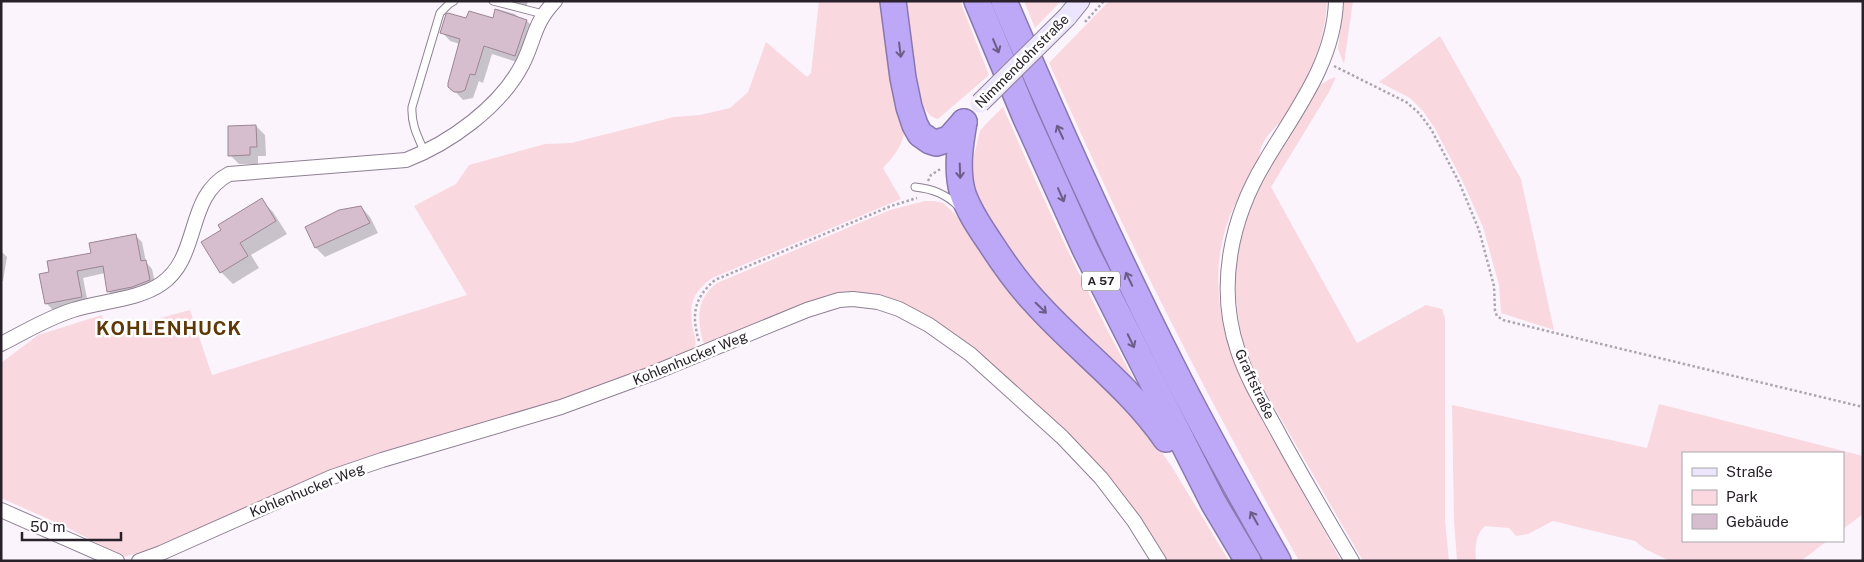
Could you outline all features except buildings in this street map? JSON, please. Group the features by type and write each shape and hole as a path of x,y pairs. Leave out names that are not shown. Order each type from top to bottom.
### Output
{"highway":[{"path":"893,1 903,78 915,126 925,138 936,143 949,139 964,122"},
{"name":"A 57","path":"977,1 1025,116 1085,249 1213,502 1245,556"},
{"name":"A 57","path":"1004,1 1050,109 1113,247 1173,370 1278,561"},
{"path":"964,122 960,150 960,180 963,194 982,232 1002,262 1035,302 1119,382 1147,412 1166,438 1181,466 1245,556"}],"street":[{"path":"1,344 46,319 75,309 143,293 161,284 174,273 182,261 203,200 219,179 229,174 406,160 425,153 470,123 499,98 512,82 523,63 543,14 555,1"},
{"name":"Nimmendohrstraße","path":"964,122 980,103 1075,20 1080,1"},
{"name":"Graftstraße","path":"1336,1 1334,27 1323,61 1310,89 1263,165 1245,200 1236,223 1228,270 1228,302 1237,348 1252,385 1352,561"},
{"name":"Kohlenhucker Weg","path":"139,561 332,477 382,460 561,407 651,374 807,310 839,300 868,300 899,309 929,325 970,354 1062,437 1089,465 1118,499 1159,561"},
{"path":"1,510 118,561"}],"lane":[{"path":"425,153 414,128 412,107 440,13 454,1"},
{"path":"493,1 543,14"},
{"path":"915,187 940,193 951,200 982,232"}],"path":[{"path":"1075,20 1104,1"},
{"path":"1323,61 1406,102 1420,113 1431,129 1459,182 1479,230 1494,286 1495,311 1497,316 1503,320 1863,406"},
{"path":"703,353 694,319 695,308 701,293 714,280 891,206 923,197"}],"green space":[{"path":"819,1 881,1 905,126 903,138 898,149 883,168 901,199 712,278 700,289 693,301 691,314 695,340 694,350 605,386 330,471 160,546 124,557 64,526 1,498 1,363 38,335 102,315 105,333 190,310 212,375 467,295 414,206 456,184 469,165 545,144 571,143 674,117 700,115 730,108 748,92 766,42 807,77 811,73"},
{"path":"899,1 960,1 989,75 938,119 928,113 921,100"},
{"path":"1024,1 1061,1 1035,28"},
{"path":"1109,1 1327,1 1323,31 1309,74 1286,114 1263,143 1257,161 1227,224 1219,264 1219,294 1223,322 1230,349 1241,376 1267,429 1341,561 1299,561 1211,399 1145,271 1049,63"},
{"path":"1344,1 1353,1 1344,64 1338,49"},
{"path":"1440,36 1521,179 1554,330 1501,313 1499,285 1483,227 1462,180 1434,127 1423,111 1410,98 1379,82"},
{"path":"1336,77 1329,92 1271,187 1357,343 1426,305 1442,309 1445,318 1445,520 1449,561 1363,561 1263,388 1248,357 1243,338 1236,300 1235,281 1239,243 1249,207 1273,159 1320,85"},
{"path":"1003,107 1071,258 1108,332 1148,404 1059,318 984,220 971,181 974,155 980,131"},
{"path":"925,201 943,203 955,214 985,257 1033,319 1117,398 1150,435 1172,467 1229,561 1165,561 1157,547 975,350 936,322 871,294 707,345 703,342 699,317 700,310 705,296 717,283 890,210"},
{"path":"1659,404 1863,456 1863,514 1844,528 1844,452 1682,452 1682,542 1826,542 1801,561 1670,561 1645,549 1635,541 1553,521 1528,534 1516,536 1509,528 1485,526 1477,538 1476,561 1457,561 1454,521 1452,405 1647,448"}],"district":[{"name":"KOHLENHUCK","path":"169,328"}]}
